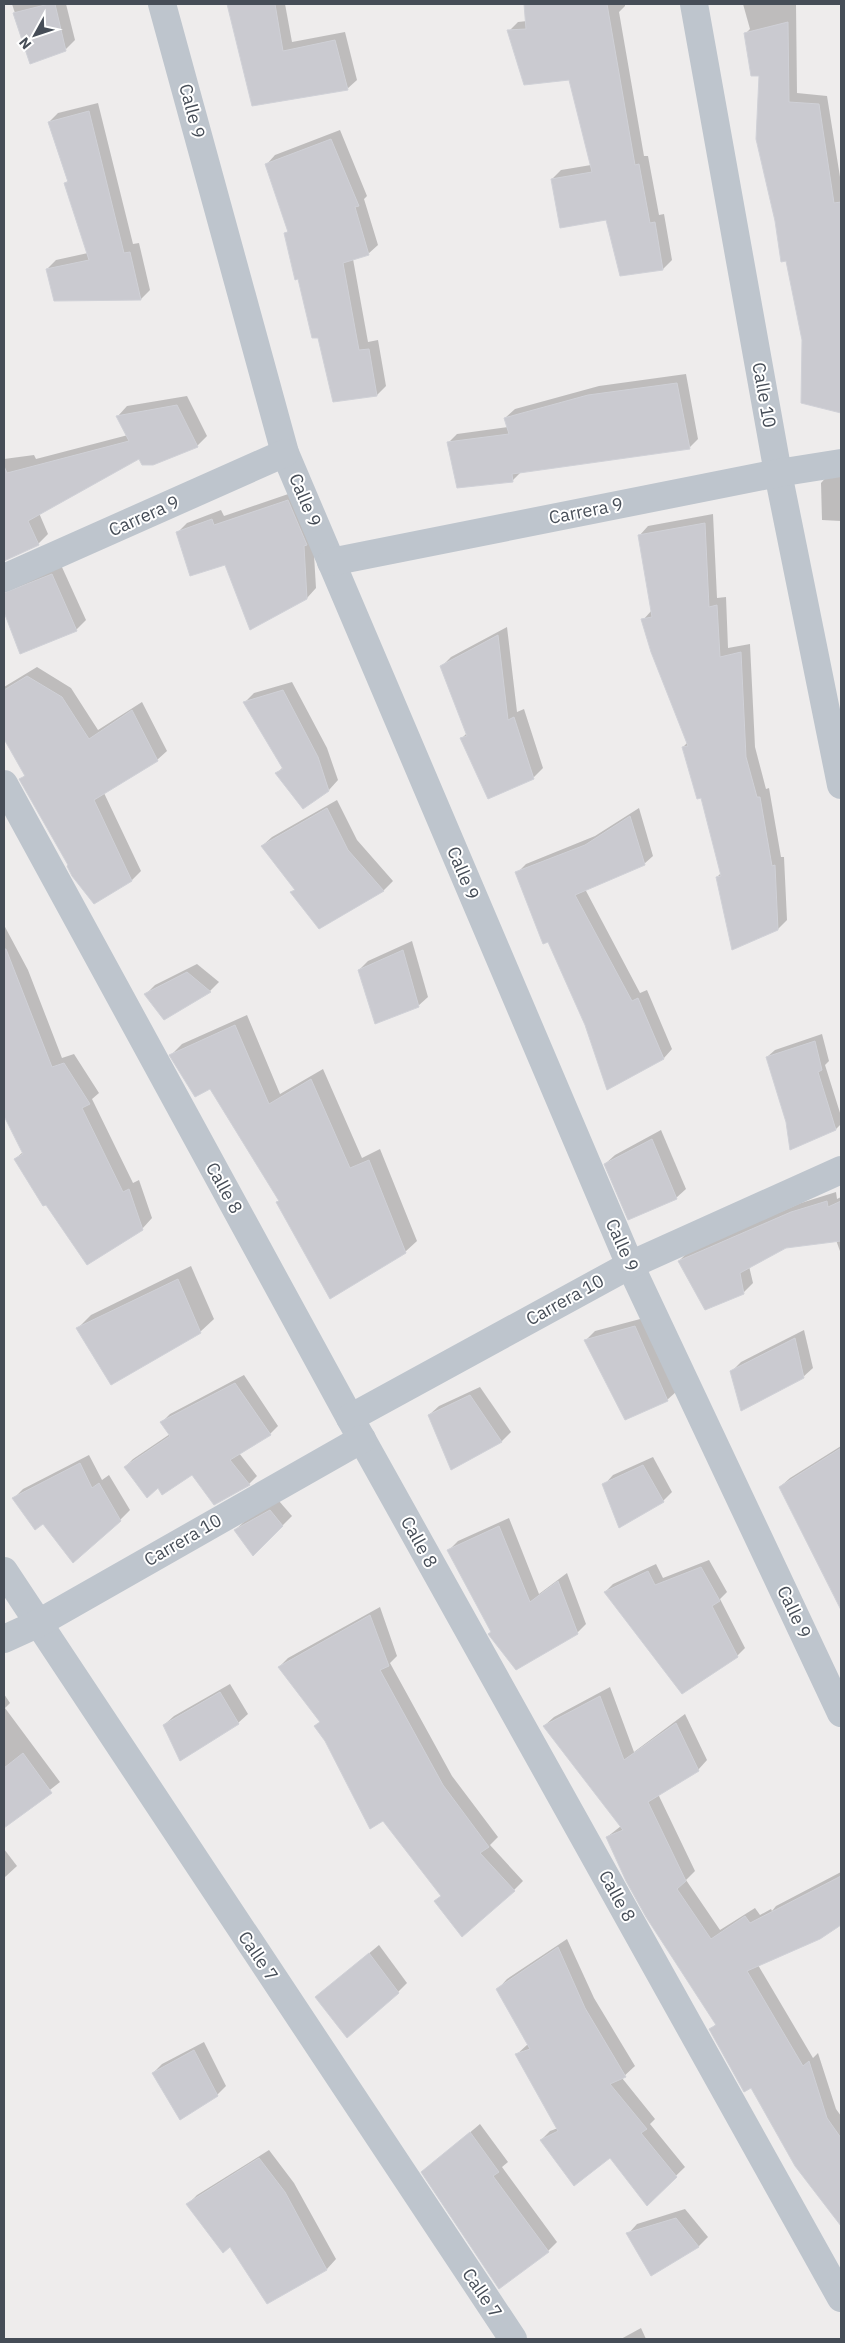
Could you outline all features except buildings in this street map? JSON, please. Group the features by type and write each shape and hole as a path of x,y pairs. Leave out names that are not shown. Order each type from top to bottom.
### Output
{"street":[{"name":"Calle 9","path":"162,4 285,453 630,1265 841,1713"},
{"name":"Calle 10","path":"694,4 778,473 841,785"},
{"name":"Carrera 9","path":"4,578 285,453"},
{"name":"Carrera 9","path":"331,562 778,473 841,463"},
{"name":"Calle 8","path":"4,784 356,1428 841,2298"},
{"name":"Carrera 10","path":"4,1639 37,1624 356,1428 630,1265 841,1170"},
{"name":"Calle 7","path":"4,1571 37,1624 513,2339"}]}
